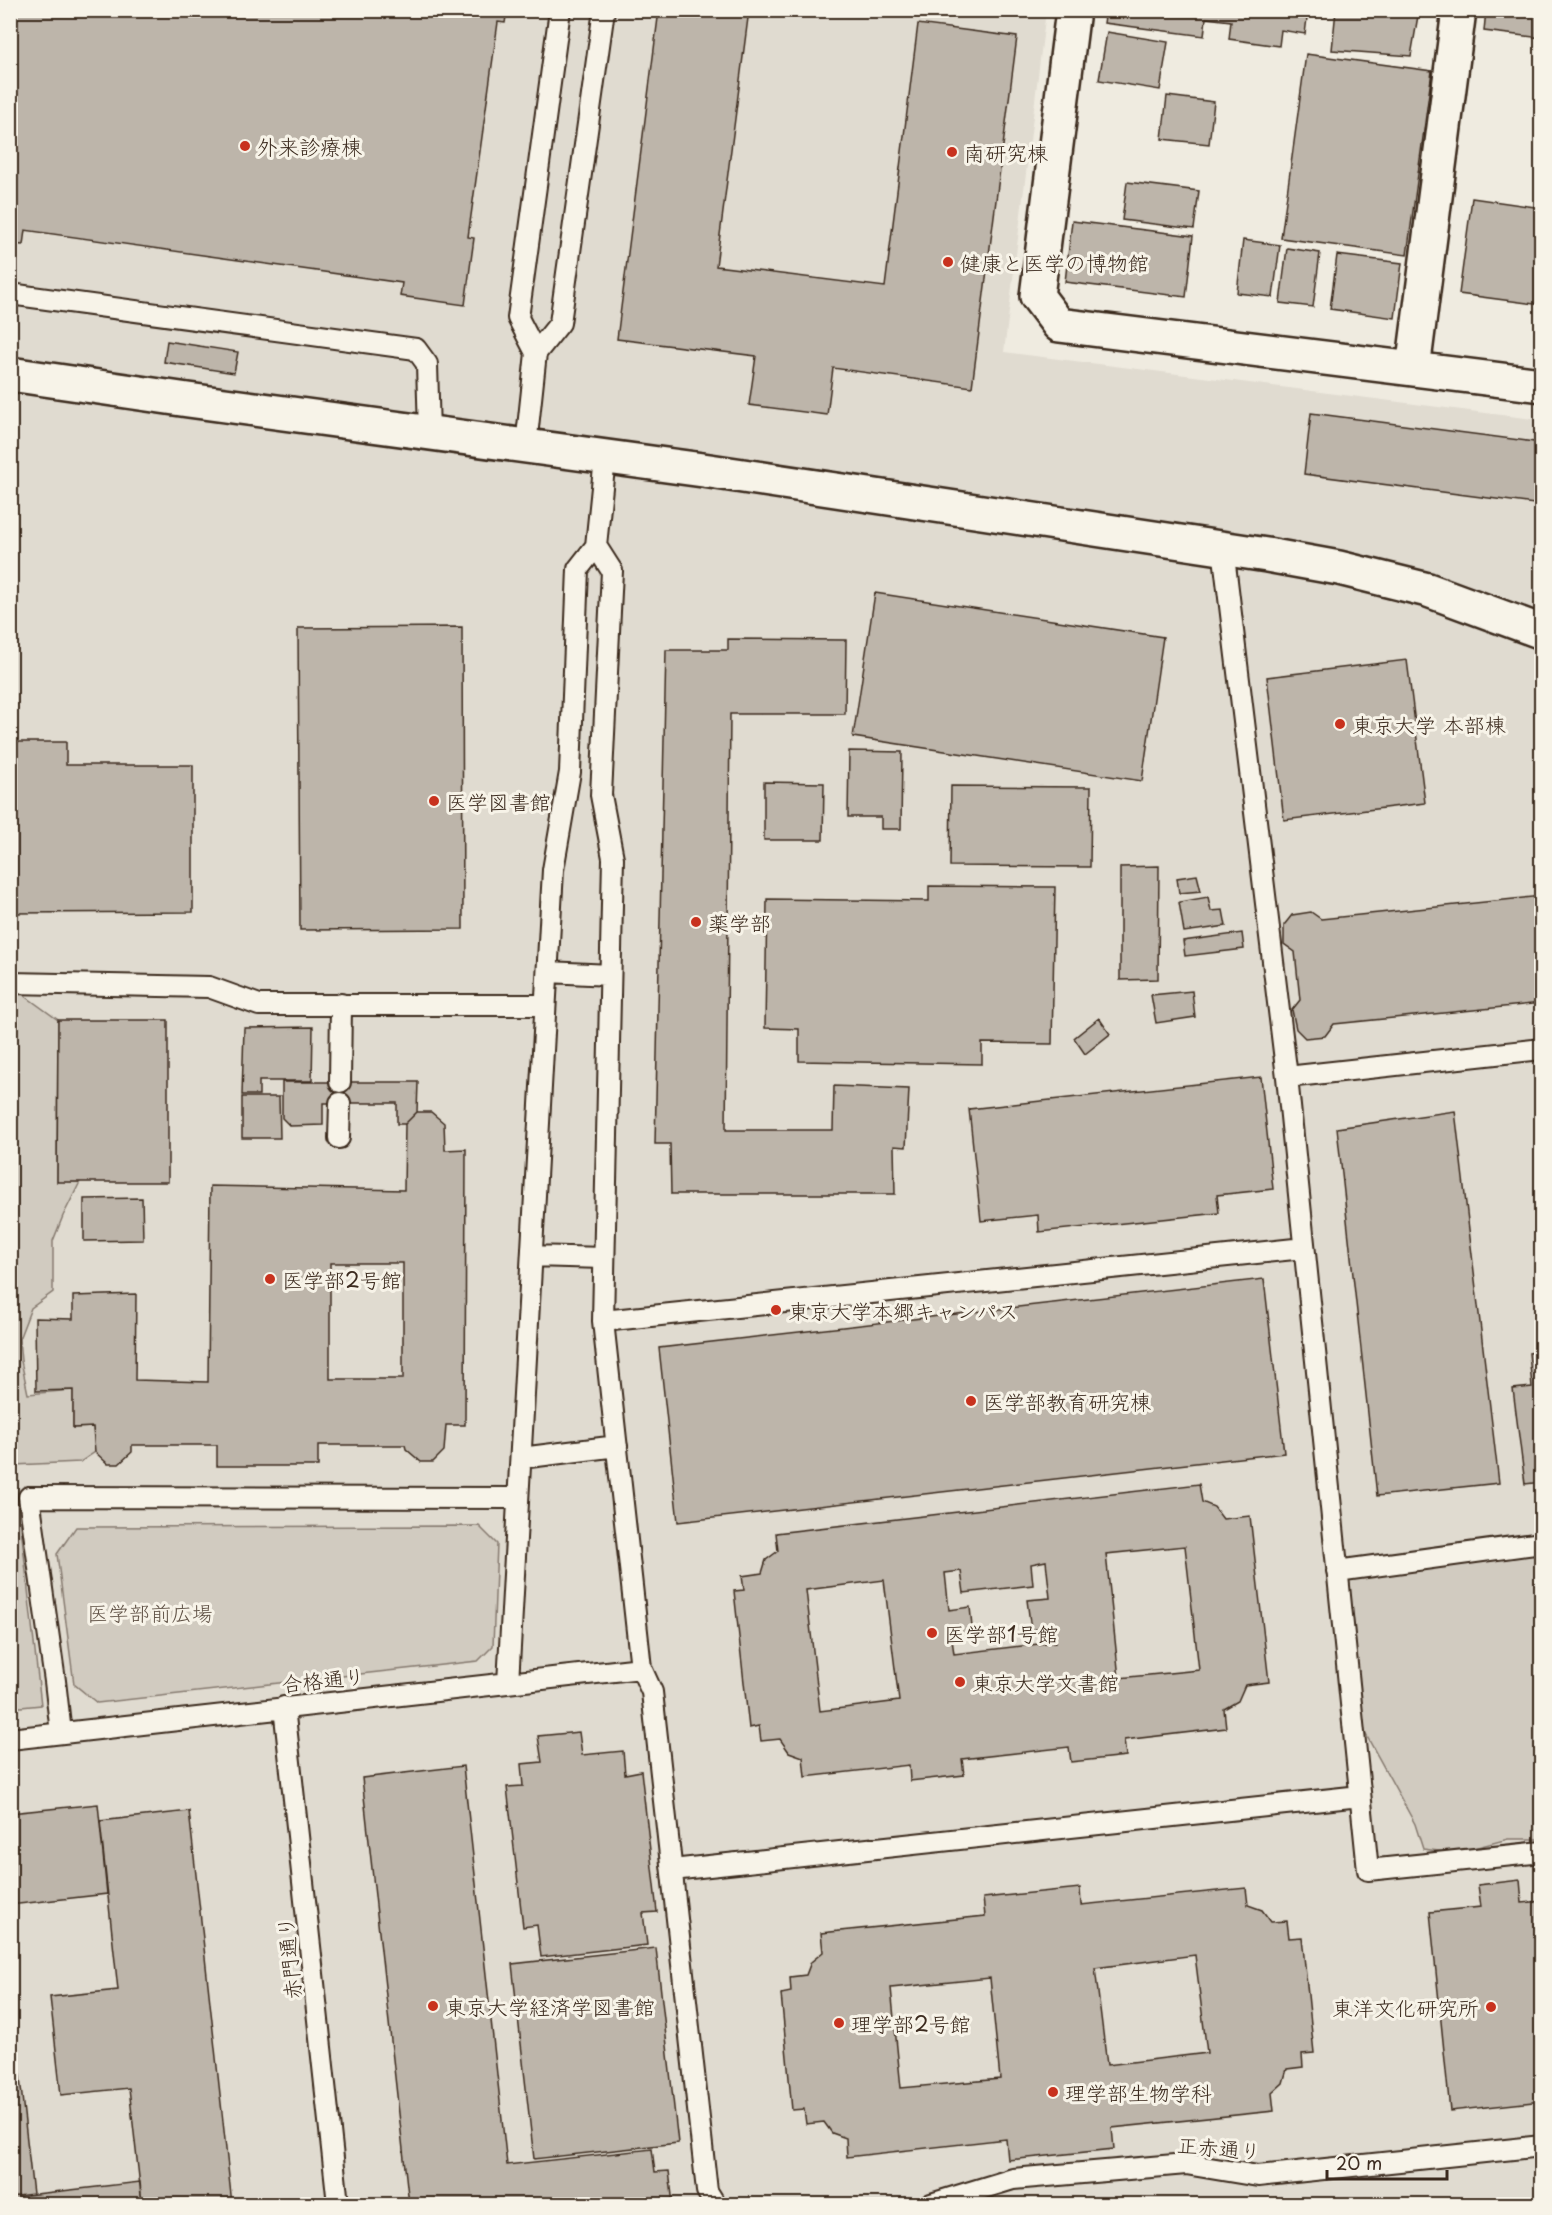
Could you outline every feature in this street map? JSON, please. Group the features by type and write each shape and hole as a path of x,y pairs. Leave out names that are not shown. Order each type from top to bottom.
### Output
{"street":[{"path":"1073,10 1037,296 1059,325 1542,385"},
{"path":"1413,369 1459,10"},
{"path":"10,374 703,470 1223,548 1339,568 1428,590 1450,596 1542,632"}],"lane":[{"path":"536,352 518,318 560,10"},
{"path":"526,446 536,352 560,323 604,10"},
{"path":"10,294 416,349 428,364 429,433"},
{"path":"508,1683 553,870 570,772 578,569 596,546 605,458"},
{"path":"596,546 612,571 601,795 613,858 603,1321 641,1668 652,1692 707,2191 715,2205"},
{"path":"1223,548 1287,1077 1368,1870 1542,1852"},
{"path":"548,972 610,975"},
{"path":"10,983 209,987 259,1005 545,1005"},
{"path":"340,1082 341,1004"},
{"path":"1287,1077 1542,1049"},
{"path":"339,1138 340,1103"},
{"path":"603,1321 1304,1248"},
{"path":"532,1256 604,1258"},
{"path":"521,1458 616,1446"},
{"path":"61,1733 29,1497 518,1498"},
{"path":"1337,1571 1542,1542"},
{"name":"合格通り","path":"10,1739 641,1668"},
{"name":"赤門通り","path":"284,1707 338,2205"},
{"path":"672,1870 1360,1796"},
{"name":"正赤通り","path":"931,2205 1013,2179 1186,2164 1257,2176 1542,2146"}],"shaded area":[{"name":"東京大学本郷キャンパス","path":"11,11 1046,11 1004,352 1541,420 1541,2201 1461,2204 11,2204"}],"green space":[{"path":"10,985 58,1020 57,1181 80,1182 53,1241 53,1292 31,1308 19,1339 21,1361 28,1394 73,1390 73,1428 93,1427 95,1452 80,1462 14,1465 41,1705 11,1708"},
{"name":"医学部前広場","path":"479,1526 497,1544 493,1646 478,1661 97,1703 74,1684 57,1554 76,1527"},
{"path":"1541,1548 1542,1689 1539,1694 1542,1696 1541,1839 1508,1839 1455,1853 1423,1849 1415,1824 1364,1731 1345,1577"}],"building":[{"name":"外来診療棟","path":"10,10 507,10 505,23 498,22 468,237 474,238 465,305 400,296 402,283 25,230 23,245 10,244"},
{"name":"南研究棟","path":"659,10 749,10 716,266 885,287 918,24 1017,37 972,387 833,368 827,415 749,405 756,356 617,339"},
{"path":"1106,10 1308,10 1305,34 1281,30 1279,46 1229,39 1231,21 1206,18 1204,36 1104,23"},
{"path":"1336,10 1419,10 1411,56 1332,50"},
{"path":"1486,10 1520,10 1542,13 1542,38 1484,31"},
{"path":"1107,32 1168,42 1160,90 1099,80"},
{"path":"1306,54 1432,71 1407,255 1281,238"},
{"path":"1167,96 1214,102 1209,144 1162,139"},
{"path":"1127,182 1199,191 1194,229 1122,220"},
{"path":"1472,198 1542,208 1542,305 1459,294"},
{"path":"1072,221 1193,236 1186,297 1065,282"},
{"path":"1243,240 1280,245 1273,297 1237,293"},
{"path":"1287,248 1320,253 1313,307 1280,303"},
{"path":"1337,255 1402,263 1395,318 1330,309"},
{"path":"167,341 238,352 234,373 164,362"},
{"path":"1311,413 1542,443 1542,505 1304,474"},
{"path":"875,593 1163,637 1142,781 853,737"},
{"path":"462,627 463,929 300,930 298,628"},
{"path":"728,639 846,640 845,714 730,714 726,1130 833,1130 834,1086 909,1089 906,1147 894,1146 895,1194 671,1194 670,1144 655,1144 666,650 728,650"},
{"path":"1407,660 1425,803 1284,820 1267,677"},
{"path":"10,742 66,742 66,765 193,765 193,912 10,913"},
{"path":"849,751 902,752 901,829 881,829 881,817 848,817"},
{"path":"764,782 824,783 823,840 764,840"},
{"path":"951,786 1091,787 1090,867 950,866"},
{"path":"1159,866 1158,979 1120,980 1120,867"},
{"path":"1197,875 1201,891 1179,893 1177,878"},
{"path":"929,886 1055,887 1052,1044 982,1043 982,1064 799,1061 799,1029 765,1028 767,899 929,901"},
{"path":"1542,896 1542,1003 1334,1024 1325,1036 1305,1038 1296,1029 1292,1010 1300,1000 1295,952 1284,944 1284,925 1292,915 1311,912 1321,919"},
{"path":"1208,897 1211,911 1223,910 1226,926 1184,932 1179,902"},
{"path":"1242,933 1244,949 1185,956 1183,941"},
{"path":"1192,991 1195,1017 1156,1023 1151,995"},
{"path":"1099,1018 1110,1034 1085,1054 1074,1038"},
{"path":"58,1020 168,1020 168,1182 57,1182"},
{"path":"313,1027 312,1081 259,1081 259,1095 242,1095 244,1028"},
{"path":"1261,1077 1273,1189 1217,1195 1219,1213 1039,1232 1038,1215 981,1221 969,1109"},
{"path":"282,1082 418,1082 417,1112 405,1124 397,1124 397,1103 323,1103 323,1125 290,1126 282,1118"},
{"path":"242,1097 279,1097 280,1138 242,1138"},
{"path":"1455,1111 1499,1483 1377,1496 1337,1128"},
{"name":"医学部2号館","path":"417,1112 431,1112 444,1123 445,1150 466,1149 465,1425 446,1425 444,1451 433,1462 421,1462 406,1449 405,1445 318,1445 318,1466 217,1466 217,1445 132,1445 132,1452 119,1464 108,1464 95,1452 93,1427 73,1428 73,1390 36,1391 35,1318 73,1319 73,1296 136,1294 135,1380 208,1382 210,1186 404,1190 405,1124","holes":["330,1263 403,1263 403,1379 330,1379"]},
{"path":"142,1198 143,1240 84,1241 84,1199"},
{"name":"医学部教育研究棟","path":"1264,1279 1284,1453 678,1522 659,1348"},
{"path":"1542,1351 1542,1482 1525,1484 1513,1389 1532,1387 1529,1353"},
{"name":"医学部1号館","path":"1199,1484 1202,1502 1214,1507 1223,1519 1250,1516 1269,1682 1245,1685 1238,1701 1224,1709 1226,1728 1124,1740 1126,1756 1071,1762 1069,1747 962,1759 964,1775 910,1781 909,1765 805,1777 803,1757 789,1752 780,1739 761,1741 759,1726 749,1728 734,1591 744,1590 742,1576 762,1573 766,1560 778,1551 776,1533","holes":["1185,1546 1199,1670 1119,1678 1106,1554","1046,1561 1050,1598 1027,1600 1031,1630 1053,1627 1055,1642 954,1654 952,1639 973,1637 970,1607 949,1610 945,1573 961,1571 964,1593 1033,1585 1031,1564","884,1580 899,1701 820,1711 806,1590"]},
{"path":"579,1732 582,1755 623,1751 625,1774 641,1771 657,1912 643,1913 647,1945 541,1957 537,1925 523,1927 507,1787 523,1786 521,1764 542,1762 538,1736"},
{"path":"463,1766 507,2165 652,2149 655,2172 669,2171 673,2204 409,2204 362,1778"},
{"path":"98,1804 107,1894 10,1905 10,1813"},
{"path":"189,1811 232,2204 142,2204 129,2088 61,2095 50,1997 118,1990 100,1821"},
{"name":"東洋文化研究所","path":"1520,1880 1522,1903 1542,1901 1542,2101 1450,2111 1430,1912 1481,1907 1478,1885"},
{"name":"理学部2号館","path":"1080,1888 1081,1905 1246,1888 1248,1905 1262,1910 1271,1922 1287,1921 1289,1938 1302,1937 1314,2053 1302,2054 1303,2067 1287,2069 1283,2083 1272,2093 1274,2111 1112,2128 1114,2149 1008,2160 1006,2139 847,2157 846,2138 832,2133 824,2122 806,2124 804,2109 792,2110 781,1994 791,1992 790,1977 806,1975 811,1962 823,1952 821,1933 985,1916 983,1898","holes":["1195,1955 1207,2053 1107,2065 1095,1968","990,1978 1000,2079 901,2088 891,1988"]},
{"path":"656,1948 678,2143 534,2159 512,1964"},
{"path":"10,1989 33,2194 10,2197"},
{"path":"140,2182 142,2204 10,2204 10,2197"}],"place":[{"name":"外来診療棟","path":"245,146"},
{"name":"南研究棟","path":"952,152"},
{"name":"健康と医学の博物館","path":"948,262"},
{"name":"東京大学 本部棟","path":"1340,724"},
{"name":"医学図書館","path":"434,801"},
{"name":"薬学部","path":"696,922"},
{"name":"医学部2号館","path":"270,1279"},
{"name":"東京大学本郷キャンパス","path":"776,1310"},
{"name":"医学部教育研究棟","path":"971,1401"},
{"name":"医学部1号館","path":"932,1633"},
{"name":"東京大学文書館","path":"960,1682"},
{"name":"東京大学経済学図書館","path":"433,2006"},
{"name":"東洋文化研究所","path":"1491,2007"},
{"name":"理学部2号館","path":"839,2023"},
{"name":"理学部生物学科","path":"1053,2092"}]}
